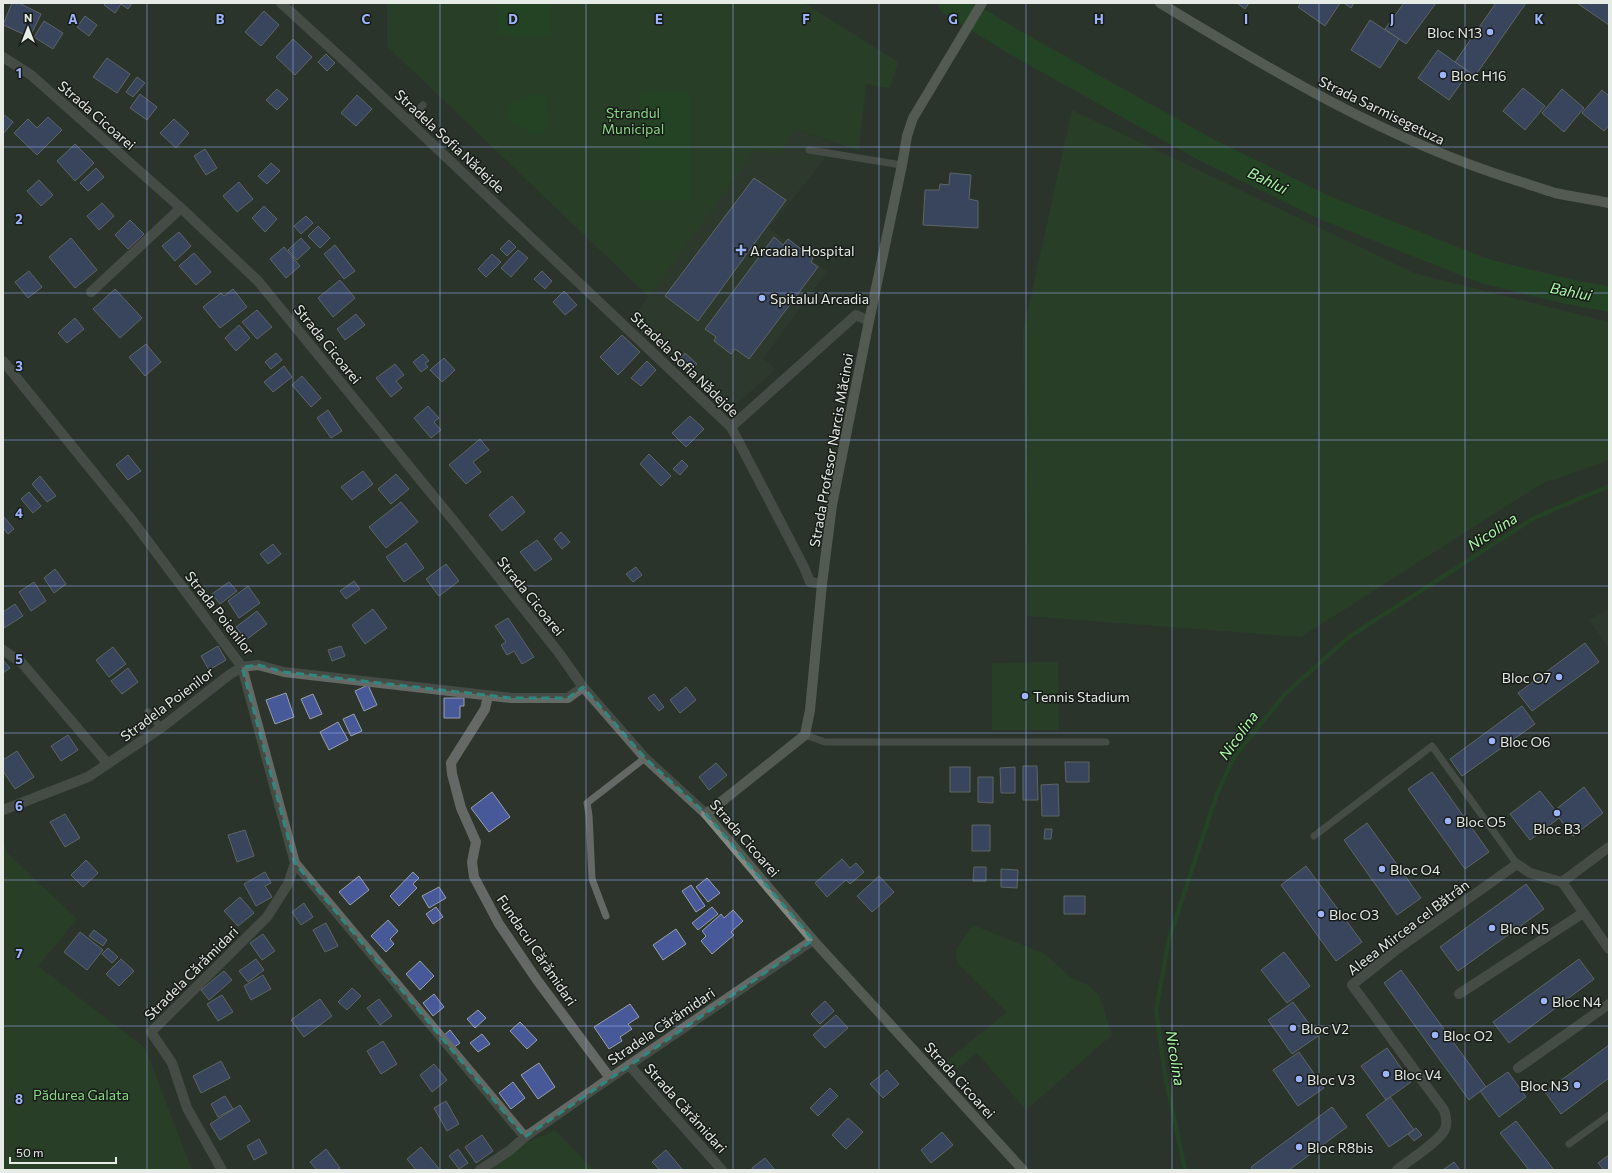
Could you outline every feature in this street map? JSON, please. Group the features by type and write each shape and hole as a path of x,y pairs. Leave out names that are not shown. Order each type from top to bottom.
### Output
{"street":[{"name":"Stradela Sofia Nădejde","path":"281,3 408,121 731,427 804,567 810,582 822,584"},
{"name":"Strada Profesor Narcis Măcinoi","path":"822,584 832,504 907,136 913,118 982,3"},
{"name":"Strada Sarmisegetuza","path":"1160,3 1241,52 1326,100 1428,149 1474,167 1555,193 1609,203"},
{"name":"Strada Cicoarei","path":"3,57 30,75 181,208 258,281 292,320 511,593 584,687 646,758 706,814 813,940 1023,1170"},
{"path":"91,292 181,208"},
{"name":"Strada Profesor Narcis Măcinoi","path":"731,427 856,315 869,321"},
{"name":"Strada Poienilor","path":"3,361 132,520 242,667 258,665 284,672 511,698 568,698 584,687"},
{"path":"706,814 805,735 810,710 822,584"},
{"path":"3,650 22,663 108,764"},
{"name":"Stradela Poienilor","path":"3,810 88,776 160,728 242,667"},
{"name":"Stradela Cărămidari","path":"242,667 274,780 294,863 526,1137"},
{"name":"Fundacul Cărămidari","path":"488,696 485,709 451,763 452,774 461,808 476,842 472,862 474,877 499,924 537,980 610,1078"},
{"path":"1562,882 1609,847"},
{"name":"Stradela Cărămidari","path":"222,1170 187,1108 172,1063 150,1032 267,917 288,884 294,863"},
{"path":"1517,864 1530,873 1562,882 1609,949"},
{"name":"Aleea Mircea cel Bătrân","path":"1397,1170 1438,1139 1446,1128 1447,1118 1444,1110 1352,985 1402,946 1517,864"},
{"path":"1459,994 1583,913"},
{"name":"Stradela Cărămidari","path":"480,1170 509,1151 526,1137 610,1078 813,940"},
{"path":"1518,1068 1609,1004"},
{"name":"Strada Cărămidari","path":"629,1065 722,1170"}],"lane":[{"path":"408,121 423,105"},
{"path":"809,150 902,166"},
{"path":"148,712 160,728"},
{"path":"805,735 825,742 1106,742"},
{"path":"1314,836 1432,746 1517,864"},
{"path":"606,916 592,879 589,815 586,803 646,758"},
{"path":"1569,1144 1609,1115"}],"highlighted area":[{"path":"258,665 284,672 511,698 568,698 583,687 645,758 706,814 813,940 525,1137 295,863 242,667"}],"shaded area":[{"path":"498,3 550,3 550,37 498,35"},
{"path":"641,92 690,92 690,200 641,200"},
{"path":"536,94 544,95 548,102 546,111 549,120 546,129 540,134 531,134 526,128 515,125 507,115 510,105 517,98 527,99"},
{"name":"Arcadia Hospital","path":"793,129 832,142 823,161 769,228 827,271 763,359 776,369 729,410 630,322 755,150"},
{"path":"1609,609 1609,648 1589,620"}],"green space":[{"name":"Ștrandul Municipal","path":"387,3 804,3 898,62 890,88 866,84 859,150 794,129 780,154 755,150 649,297 387,46"},
{"path":"1072,110 1414,273 1609,322 1609,460 1541,484 1301,637 1027,616 1023,333"},
{"name":"Tennis Stadium","path":"1058,662 1059,730 992,730 992,663"},
{"name":"Pădurea Galata","path":"3,840 7,853 77,919 38,966 145,1048 192,1170 3,1170"},
{"path":"973,925 1045,954 1070,977 1087,984 1099,995 1112,1035 1026,1110 977,1053 951,1073 943,1064 1007,1012 958,964 956,950"},
{"path":"555,1130 594,1170 483,1170 509,1151"}],"building":[{"path":"12,3 19,3 41,14 30,37 3,25"},
{"path":"106,3 132,3 128,9 121,4 115,13 104,5"},
{"path":"1237,3 1249,3 1245,9"},
{"path":"1301,3 1340,3 1325,26 1298,7"},
{"path":"1344,3 1354,3 1351,8"},
{"path":"1404,3 1436,3 1406,44 1385,29"},
{"name":"Bloc N13","path":"1496,3 1526,3 1475,76 1455,62"},
{"path":"1577,3 1609,3 1609,25"},
{"path":"264,11 279,25 261,46 245,32"},
{"path":"85,16 97,25 89,36 77,27"},
{"path":"1370,20 1399,39 1380,68 1351,50"},
{"path":"44,21 63,33 53,49 34,37"},
{"path":"293,39 312,57 295,75 276,57"},
{"name":"Bloc H16","path":"1438,50 1469,72 1449,100 1418,78"},
{"path":"326,54 335,63 327,71 318,62"},
{"path":"107,58 130,74 117,93 93,77"},
{"path":"137,77 145,83 133,97 126,92"},
{"path":"1523,88 1545,106 1525,130 1503,111"},
{"path":"277,89 288,99 277,110 266,100"},
{"path":"1562,89 1584,108 1564,132 1542,113"},
{"path":"1602,90 1609,96 1609,125 1604,131 1582,113"},
{"path":"140,94 157,107 147,120 130,108"},
{"path":"357,95 372,109 356,126 341,113"},
{"path":"3,114 13,122 3,134"},
{"path":"48,117 62,130 37,155 14,133 28,119 37,128"},
{"path":"174,119 189,133 176,148 160,133"},
{"path":"75,144 94,163 75,181 57,161"},
{"path":"205,149 217,168 206,175 194,156"},
{"path":"271,163 280,171 267,184 258,176"},
{"path":"96,168 104,177 88,191 80,183"},
{"path":"950,173 971,175 969,199 978,201 978,228 923,225 925,190 939,190 940,184 949,185"},
{"path":"754,178 786,200 698,321 665,296"},
{"path":"39,180 53,195 41,206 27,191"},
{"path":"239,182 253,199 237,212 223,196"},
{"path":"102,203 114,216 99,230 87,216"},
{"path":"264,206 277,219 265,232 252,218"},
{"path":"306,216 313,223 301,234 294,226"},
{"path":"130,220 144,234 128,249 115,235"},
{"path":"318,226 330,238 320,248 308,236"},
{"path":"179,232 191,246 175,261 162,246"},
{"name":"Spitalul Arcadia","path":"774,237 783,245 788,239 813,258 811,262 818,267 749,359 735,349 731,354 714,341 716,337 705,329"},
{"path":"71,238 97,270 75,288 49,257"},
{"path":"301,238 310,248 297,260 288,250"},
{"path":"509,240 516,247 507,256 500,249"},
{"path":"335,245 355,271 344,279 324,254"},
{"path":"284,247 300,266 286,278 270,259"},
{"path":"518,250 528,258 511,277 501,268"},
{"path":"194,253 211,272 196,285 179,266"},
{"path":"492,254 501,262 486,277 478,269"},
{"path":"29,271 42,287 28,298 15,282"},
{"path":"542,271 552,281 545,289 534,279"},
{"path":"340,280 355,298 333,317 318,298"},
{"path":"115,289 142,318 120,338 93,309"},
{"path":"233,289 247,307 220,328 203,307 221,293 224,296"},
{"path":"564,291 577,305 565,315 553,302"},
{"path":"257,310 272,327 257,339 242,322"},
{"path":"356,314 365,325 345,340 337,329"},
{"path":"75,318 84,329 67,343 58,333"},
{"path":"239,325 250,338 236,351 225,338"},
{"path":"622,335 640,352 618,375 600,357"},
{"path":"146,344 161,362 145,376 129,357"},
{"path":"276,353 282,360 271,369 265,362"},
{"path":"685,353 697,364 689,372 678,361"},
{"path":"423,354 429,361 425,363 428,367 421,372 413,362"},
{"path":"444,358 455,370 442,382 430,370"},
{"path":"647,361 656,370 641,386 631,378"},
{"path":"395,364 404,375 396,381 402,388 391,397 376,378"},
{"path":"284,366 292,377 273,392 264,382"},
{"path":"302,376 321,398 311,407 292,385"},
{"path":"428,406 439,418 434,422 441,430 431,438 414,418"},
{"path":"328,410 342,431 331,438 317,418"},
{"path":"690,416 704,429 686,447 672,433"},
{"path":"480,439 489,450 473,462 481,472 466,484 449,465"},
{"path":"649,454 671,476 661,486 640,464"},
{"path":"128,455 141,471 128,480 116,465"},
{"path":"682,460 688,466 680,475 673,469"},
{"path":"363,471 373,484 352,500 341,487"},
{"path":"396,474 409,489 391,504 378,489"},
{"path":"40,476 56,496 47,502 32,484"},
{"path":"29,492 41,506 33,513 21,499"},
{"path":"512,496 525,512 502,531 489,515"},
{"path":"401,502 418,522 386,548 369,527"},
{"path":"3,516 14,529 8,534 3,528"},
{"path":"561,532 570,542 562,549 554,539"},
{"path":"537,540 552,559 535,571 520,552"},
{"path":"406,543 424,568 404,582 386,557"},
{"path":"273,544 281,554 268,564 260,554"},
{"path":"446,564 459,581 439,596 426,579"},
{"path":"636,567 642,575 633,582 626,574"},
{"path":"55,569 66,584 54,593 44,578"},
{"path":"354,581 360,589 346,599 340,591"},
{"path":"34,582 46,601 31,611 19,592"},
{"path":"229,582 237,591 220,604 212,594"},
{"path":"248,586 260,603 239,618 228,601"},
{"path":"15,604 23,616 4,628 3,612"},
{"path":"373,609 387,628 365,644 352,625"},
{"path":"257,611 267,624 246,640 236,627"},
{"path":"508,618 534,657 522,664 514,651 507,655 501,645 506,642 495,626"},
{"name":"Bloc O7","path":"1585,643 1599,662 1532,711 1518,693"},
{"path":"218,646 226,660 209,670 201,656"},
{"path":"341,646 345,656 332,661 328,650"},
{"path":"113,647 126,664 109,677 96,660"},
{"path":"3,660 10,668 3,673"},
{"path":"128,668 138,682 122,694 111,681"},
{"path":"368,685 377,705 364,711 355,691"},
{"path":"686,687 696,700 680,713 670,700"},
{"path":"286,693 294,717 275,724 266,700"},
{"path":"313,694 322,714 310,719 301,699"},
{"path":"654,694 664,707 659,711 648,698"},
{"path":"444,698 464,698 464,706 460,706 460,718 444,718"},
{"name":"Bloc O6","path":"1522,706 1535,724 1462,776 1450,759"},
{"path":"354,714 362,731 351,736 343,719"},
{"path":"338,722 348,740 329,750 320,732"},
{"path":"68,735 78,750 61,761 51,746"},
{"path":"17,751 34,777 15,789 3,771 3,760"},
{"path":"1065,762 1089,762 1089,782 1066,782"},
{"path":"716,763 727,775 709,790 699,777"},
{"path":"1023,766 1037,766 1038,800 1023,800"},
{"path":"950,767 970,767 970,792 950,792"},
{"path":"1015,767 1015,793 1001,793 1000,768"},
{"name":"Bloc O5","path":"1432,772 1489,852 1465,869 1408,789"},
{"path":"978,777 993,777 993,803 978,802"},
{"path":"1058,784 1059,816 1042,816 1041,785"},
{"name":"Bloc B3","path":"1584,787 1603,813 1573,836 1559,818 1530,840 1510,814 1540,791 1555,810"},
{"path":"492,792 510,817 489,832 471,808"},
{"path":"65,814 80,838 65,847 50,822"},
{"name":"Bloc O4","path":"1367,823 1421,898 1397,915 1344,840"},
{"path":"972,825 990,825 990,851 972,851"},
{"path":"1045,829 1052,829 1051,839 1044,839"},
{"path":"245,830 254,856 237,862 228,835"},
{"path":"842,859 850,868 856,863 864,872 850,884 846,880 827,897 815,883"},
{"path":"86,860 98,873 83,887 71,875"},
{"name":"Bloc O3","path":"1306,866 1362,942 1336,961 1281,885"},
{"path":"974,867 986,867 986,881 973,881"},
{"path":"1001,869 1018,870 1017,888 1001,887"},
{"path":"265,872 271,883 265,886 272,897 256,906 244,884"},
{"path":"413,872 419,878 413,884 417,888 399,906 390,896"},
{"path":"359,876 369,890 350,905 339,892"},
{"path":"879,876 894,892 872,912 857,896"},
{"path":"707,878 720,893 708,902 696,887"},
{"name":"Bloc N5","path":"1526,884 1544,909 1458,971 1440,947"},
{"path":"691,885 705,906 696,912 682,891"},
{"path":"439,887 446,898 429,908 422,896"},
{"path":"1064,896 1085,896 1085,914 1064,914"},
{"path":"240,897 254,913 238,926 224,911"},
{"path":"304,903 313,917 301,925 292,912"},
{"path":"436,907 443,917 433,924 426,914"},
{"path":"712,907 718,914 698,930 692,923"},
{"path":"733,910 743,921 731,932 734,935 712,954 701,941 706,936 702,931 721,914 724,918"},
{"path":"388,920 398,931 390,939 394,944 386,952 371,936"},
{"path":"326,923 338,946 325,952 313,930"},
{"path":"676,929 686,944 663,960 653,945"},
{"path":"94,930 107,940 103,946 89,936"},
{"path":"80,932 103,950 87,970 64,952"},
{"path":"263,934 275,951 262,960 250,943"},
{"path":"108,948 118,957 112,963 102,954"},
{"path":"1284,952 1310,986 1287,1003 1261,970"},
{"path":"121,959 134,971 119,986 106,974"},
{"path":"256,959 264,970 248,982 239,971"},
{"name":"Bloc N4","path":"1579,959 1594,979 1509,1043 1493,1022"},
{"path":"420,961 434,976 420,990 406,974"},
{"name":"Bloc O2","path":"1401,970 1486,1087 1469,1100 1384,983"},
{"path":"224,971 232,980 209,1000 201,990"},
{"path":"263,975 271,989 251,1000 244,986"},
{"path":"352,988 361,996 347,1010 338,1002"},
{"path":"434,994 444,1007 433,1016 423,1003"},
{"path":"222,995 233,1012 218,1021 207,1004"},
{"path":"320,999 332,1016 304,1037 291,1020"},
{"path":"379,999 392,1016 380,1025 367,1008"},
{"path":"825,1001 834,1011 820,1024 811,1014"},
{"name":"Bloc V2","path":"1293,1002 1318,1036 1292,1054 1268,1020"},
{"path":"630,1004 639,1017 628,1024 632,1029 620,1037 622,1041 609,1049 594,1027"},
{"path":"478,1010 486,1018 475,1028 467,1019"},
{"path":"836,1015 848,1028 825,1048 813,1035"},
{"path":"520,1022 537,1040 527,1049 510,1031"},
{"path":"450,1030 460,1043 453,1048 443,1036"},
{"path":"482,1034 490,1044 478,1052 470,1043"},
{"path":"383,1041 397,1064 381,1074 367,1051"},
{"name":"Bloc N3","path":"1609,1045 1609,1078 1561,1114 1545,1092"},
{"name":"Bloc V4","path":"1387,1048 1411,1082 1386,1100 1361,1066"},
{"name":"Bloc V3","path":"1299,1052 1324,1088 1298,1106 1273,1070"},
{"path":"221,1061 230,1078 201,1093 193,1076"},
{"path":"539,1063 555,1087 538,1099 521,1075"},
{"path":"434,1064 447,1080 432,1092 420,1075"},
{"path":"887,1070 899,1084 883,1098 870,1084"},
{"path":"1508,1072 1526,1097 1499,1117 1480,1091"},
{"path":"513,1082 525,1098 511,1109 499,1093"},
{"path":"830,1088 838,1096 818,1116 810,1108"},
{"path":"225,1096 233,1109 218,1117 211,1104"},
{"path":"1390,1097 1414,1130 1389,1147 1366,1115"},
{"path":"446,1101 459,1124 447,1131 434,1108"},
{"path":"240,1105 250,1121 220,1140 210,1124"},
{"name":"Bloc R8bis","path":"1332,1107 1347,1127 1289,1170 1253,1170 1251,1167"},
{"path":"848,1118 863,1132 846,1149 832,1135"},
{"path":"1516,1121 1554,1170 1529,1170 1500,1133"},
{"path":"1416,1128 1422,1135 1414,1141 1408,1134"},
{"path":"942,1132 953,1145 931,1163 921,1150"},
{"path":"482,1135 493,1151 476,1163 465,1147"},
{"path":"259,1139 267,1153 254,1160 247,1146"},
{"path":"421,1147 440,1170 416,1170 407,1159"},
{"path":"326,1149 340,1168 337,1170 317,1170 310,1162"},
{"path":"458,1149 468,1163 459,1169 449,1156"},
{"path":"666,1150 682,1169 681,1170 660,1170 652,1162"},
{"path":"1609,1155 1609,1170 1604,1170 1598,1163"},
{"path":"765,1158 775,1170 753,1170 752,1168"},
{"path":"1454,1162 1460,1170 1443,1170"}],"waterway":[{"name":"Bahlui","path":"951,3 1014,42 1203,148 1323,207 1484,271 1570,292 1609,299"},
{"name":"Nicolina","path":"1185,1170 1165,1074 1156,1010 1169,939 1217,794 1234,757 1285,694 1349,637 1534,518 1609,486"}],"place":[{"name":"Bloc N13","path":"1490,32"},
{"name":"Bloc H16","path":"1443,75"},
{"name":"Arcadia Hospital","path":"741,250"},
{"name":"Spitalul Arcadia","path":"762,298"},
{"name":"Bloc O7","path":"1559,677"},
{"name":"Tennis Stadium","path":"1025,696"},
{"name":"Bloc O6","path":"1492,741"},
{"name":"Bloc B3","path":"1557,813"},
{"name":"Bloc O5","path":"1448,821"},
{"name":"Bloc O4","path":"1382,869"},
{"name":"Bloc O3","path":"1321,914"},
{"name":"Bloc N5","path":"1492,928"},
{"name":"Bloc N4","path":"1544,1001"},
{"name":"Bloc V2","path":"1293,1028"},
{"name":"Bloc O2","path":"1435,1035"},
{"name":"Bloc V4","path":"1386,1074"},
{"name":"Bloc V3","path":"1299,1079"},
{"name":"Bloc N3","path":"1577,1085"},
{"name":"Bloc R8bis","path":"1299,1147"}]}
